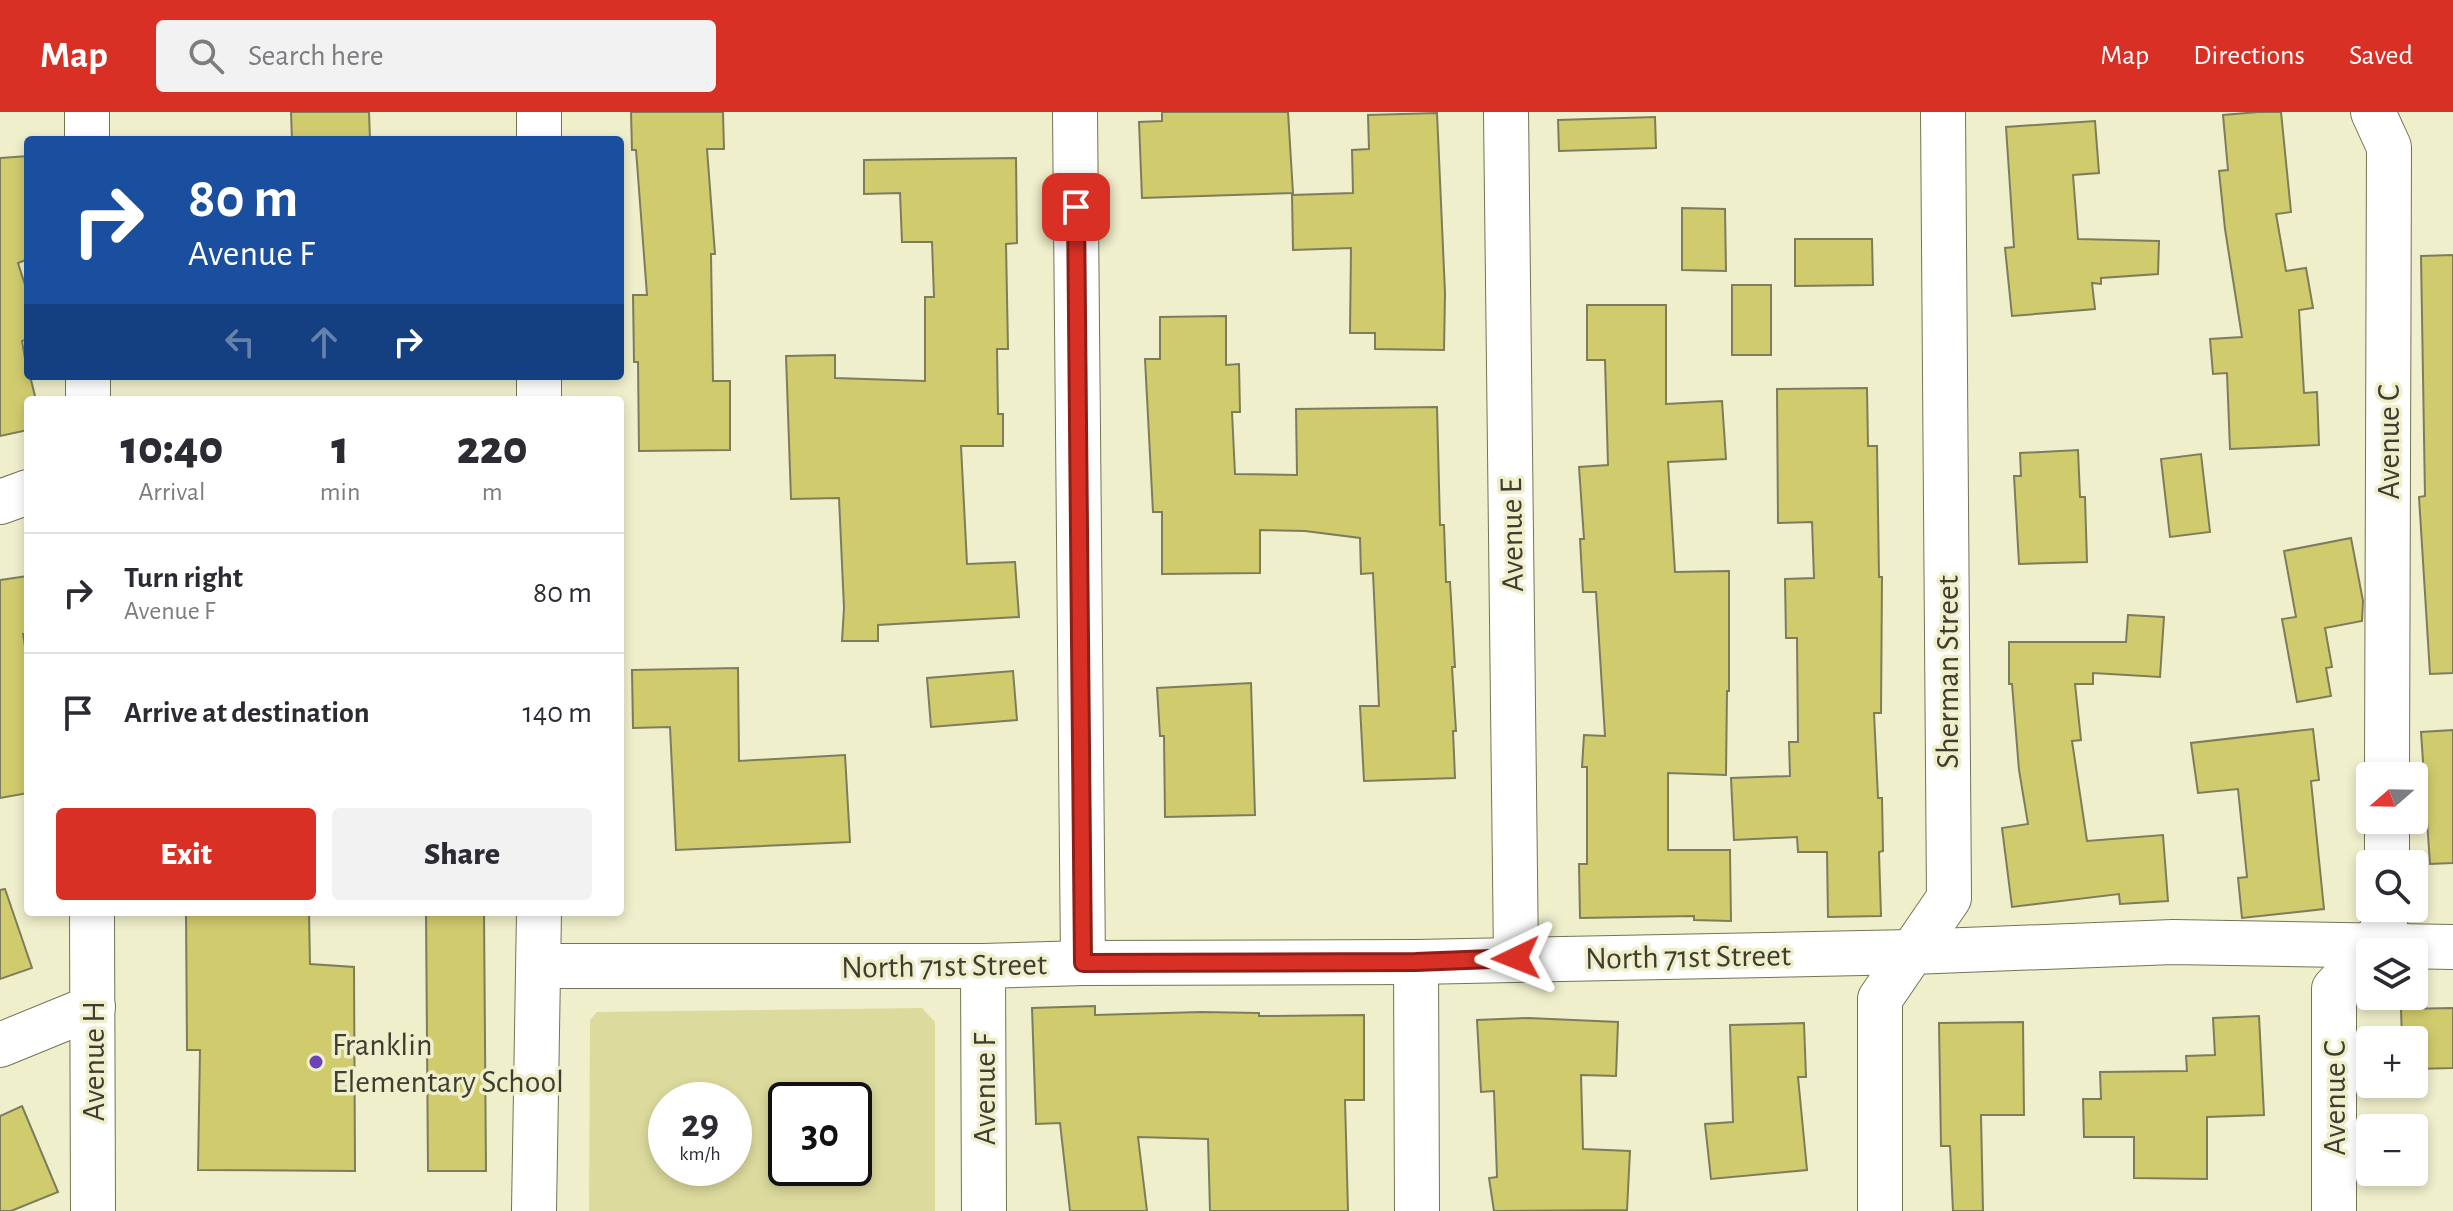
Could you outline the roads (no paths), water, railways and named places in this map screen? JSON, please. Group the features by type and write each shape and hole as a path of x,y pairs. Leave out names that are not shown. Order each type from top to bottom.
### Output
{"street":[{"path":"87,112 87,136"},
{"path":"539,112 539,136"},
{"path":"1075,112 1083,963"},
{"name":"Avenue E","path":"1506,112 1516,958"},
{"name":"Sherman Street","path":"1880,1211 1880,999 1949,898 1943,112"},
{"name":"Avenue C","path":"2373,112 2389,147 2387,762"},
{"path":"0,502 24,493"},
{"name":"Avenue H","path":"92,916 93,1211"},
{"path":"534,1211 539,916"},
{"name":"North 71st Street","path":"539,966 1416,962 1912,952 2173,942 2379,928 2453,947"},
{"name":"Avenue C","path":"2334,1211 2334,989 2379,928"},
{"path":"1416,962 1417,1211"},
{"name":"Avenue F","path":"983,966 984,1211"},
{"path":"0,1045 93,1007"}],"place":[{"name":"Franklin Elementary School","path":"316,1062"}]}
